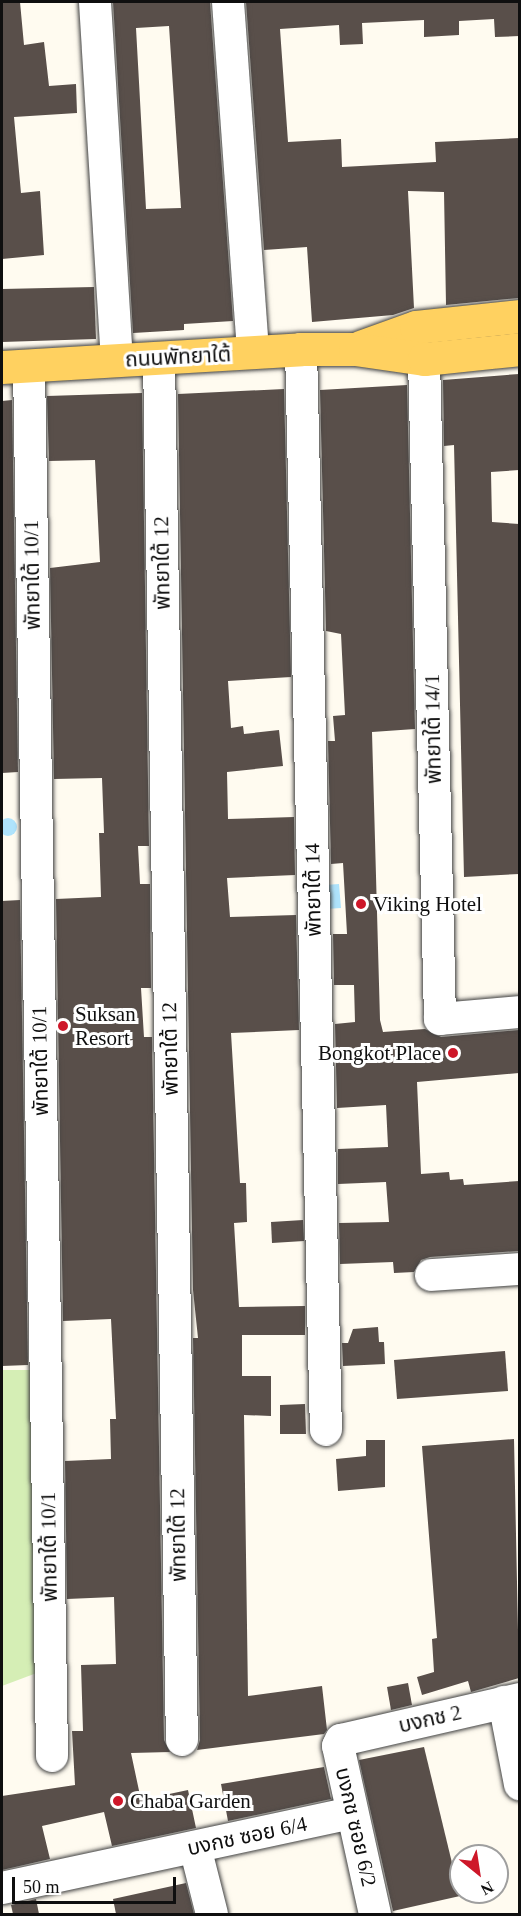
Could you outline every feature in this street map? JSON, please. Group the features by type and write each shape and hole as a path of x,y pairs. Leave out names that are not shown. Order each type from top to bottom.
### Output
{"main road":[{"name":"ถนนพัทยาใต้","path":"355,349 416,327 519,316"},
{"name":"ถนนพัทยาใต้","path":"15,366 301,349 355,349 424,359 519,349"}],"street":[{"path":"95,2 117,360"},
{"path":"228,2 253,352"},
{"name":"พัทยาใต้ 14","path":"301,349 326,1430"},
{"name":"พัทยาใต้ 12","path":"159,358 182,1740"},
{"name":"พัทยาใต้ 14/1","path":"424,359 440,1018 519,1012"},
{"name":"พัทยาใต้ 10/1","path":"15,366 52,1756"},
{"path":"431,1275 519,1269"},
{"path":"512,1701 519,1784"},
{"name":"บงกช 2","path":"341,1740 512,1701"},
{"name":"บงกช ซอย 6/2","path":"341,1740 338,1746 375,1914"},
{"name":"บงกช ซอย 6/4","path":"2,1888 352,1813"},
{"path":"195,1847 212,1914"}],"green space":[{"path":"2,1370 33,1370 42,1671 2,1686"}],"water":[{"path":"8,818 14,821 17,827 14,833 8,836 2,833 -1,827 2,821"},
{"path":"339,884 341,908 326,909 325,885"}],"building":[{"path":"2,2 20,2 24,45 44,42 49,86 76,84 77,113 14,117 21,193 40,191 44,255 2,259"},
{"path":"113,2 210,2 233,321 184,324 184,330 133,333","holes":["169,26 181,208 146,209 136,28"]},
{"path":"246,2 519,2 519,36 495,37 494,19 459,21 459,35 424,37 424,20 362,23 363,44 340,45 339,25 280,29 288,142 341,139 342,167 436,162 435,142 519,138 519,298 446,305 444,192 408,191 414,308 393,315 312,322 307,247 264,250"},
{"path":"94,287 96,339 2,342 2,289"},
{"path":"519,374 519,470 491,472 492,522 519,524 519,874 464,877 454,445 444,446 443,380"},
{"path":"407,385 415,729 372,732 380,1020 383,1032 425,1029 441,1037 519,1030 519,1073 417,1082 421,1174 449,1172 450,1180 463,1179 464,1185 519,1181 519,1251 430,1257 421,1260 414,1272 394,1273 393,1262 340,1264 339,1223 389,1222 386,1182 338,1184 338,1149 388,1147 386,1105 337,1108 335,1024 355,1022 354,985 334,985 333,934 347,934 343,863 331,864 328,741 335,741 333,716 345,715 341,634 326,631 320,390"},
{"path":"284,389 291,677 228,681 231,728 243,726 244,734 279,730 283,766 227,772 228,819 294,817 295,875 227,878 230,917 296,915 299,1030 231,1033 240,1183 246,1183 247,1222 234,1223 239,1307 305,1306 305,1335 242,1335 242,1376 271,1376 271,1416 244,1415 248,1696 322,1686 327,1730 324,1734 197,1750 200,1740 193,1338 198,1338 193,1290 178,394"},
{"path":"142,393 149,846 138,846 140,884 150,884 151,988 141,988 144,1037 152,1037 164,1740 170,1752 131,1753 141,1800 188,1790 196,1828 112,1846 104,1812 42,1826 50,1859 2,1870 2,1796 75,1785 72,1731 83,1731 81,1665 116,1664 114,1597 67,1599 65,1461 111,1459 110,1419 116,1419 111,1319 63,1321 56,899 101,897 99,833 104,833 102,778 54,779 50,568 100,562 95,460 49,461 47,396"},
{"path":"12,400 18,772 2,773 2,401"},
{"path":"20,900 28,1365 2,1366 2,901"},
{"path":"303,1220 304,1241 272,1243 271,1222"},
{"path":"378,1327 379,1342 384,1342 385,1364 343,1366 342,1343 348,1343 353,1329"},
{"path":"505,1351 508,1391 397,1399 394,1360"},
{"path":"305,1404 306,1434 280,1434 280,1405"},
{"path":"514,1439 519,1678 471,1692 468,1681 422,1695 417,1677 434,1672 432,1639 437,1638 422,1446"},
{"path":"366,1440 385,1440 385,1487 338,1491 336,1459 366,1456"},
{"path":"408,1683 412,1705 391,1710 387,1687"},
{"path":"424,1747 449,1850 449,1898 393,1911 359,1760"},
{"path":"324,1767 331,1799 228,1821 221,1784"},
{"path":"186,1883 194,1914 116,1914 113,1899"},
{"path":"36,1899 39,1914 13,1914 11,1905"}],"place":[{"name":"Viking Hotel","path":"361,904"},
{"name":"Suksan Resort","path":"63,1026"},
{"name":"Bongkot Place","path":"453,1053"},
{"name":"Chaba Garden","path":"118,1801"}]}
